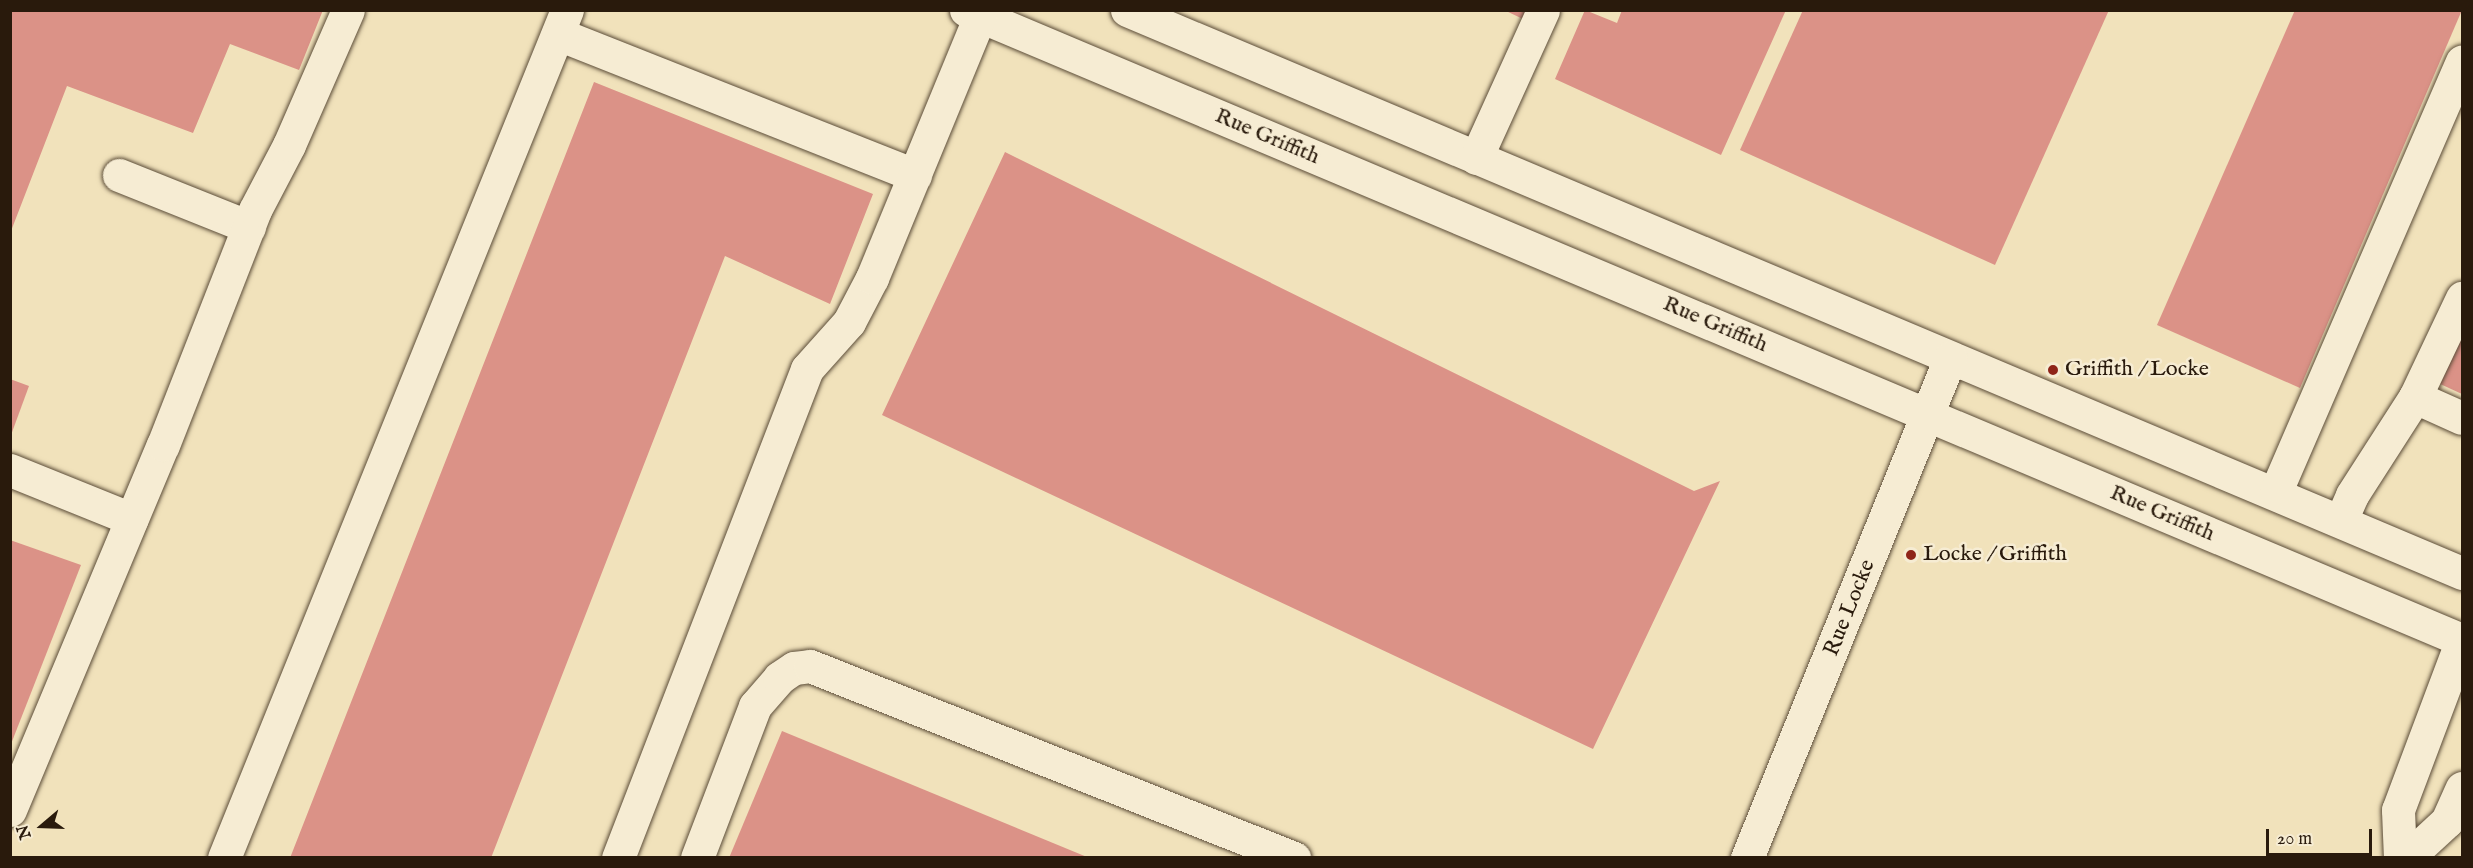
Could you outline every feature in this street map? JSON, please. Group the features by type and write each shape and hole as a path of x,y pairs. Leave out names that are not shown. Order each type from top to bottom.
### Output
{"street":[{"path":"10,810 249,227 348,10"},
{"path":"1127,10 1950,358 2276,491 2463,573"},
{"path":"1476,158 1543,10"},
{"path":"618,858 807,369 849,322 915,175 973,13"},
{"name":"Rue Griffith","path":"973,13 2462,640"},
{"path":"224,858 562,22 915,175"},
{"path":"2276,491 2463,62"},
{"path":"119,175 249,227"},
{"path":"2341,520 2352,495 2415,397 2463,298"},
{"name":"Rue Locke","path":"1747,858 1929,415 1950,358"},
{"path":"2415,397 2463,418"},
{"path":"10,470 131,519"},
{"path":"2400,858 2398,810 2462,640"},
{"path":"697,858 755,706 779,678 794,668 810,666 1294,858"},
{"path":"2407,858 2447,821 2463,788"}],"building":[{"path":"10,10 323,10 299,70 230,44 193,133 67,86 11,231"},
{"path":"1504,10 1529,10 1525,20"},
{"path":"1585,10 1617,23 1622,10 1786,10 1721,155 1555,79"},
{"path":"1803,10 2109,10 1995,265 1740,150"},
{"path":"2295,10 2462,10 2300,388 2157,325"},
{"path":"594,82 873,194 830,304 725,256 491,858 290,858"},
{"path":"1005,152 1694,491 1720,481 1593,749 882,415"},
{"path":"2462,329 2462,394 2438,383"},
{"path":"10,379 29,386 11,435 10,435"},
{"path":"10,540 81,565 11,744 10,744"},
{"path":"782,731 1087,857 1087,858 729,858"}],"place":[{"name":"Griffith / Locke","path":"2053,370"},
{"name":"Locke / Griffith","path":"1911,555"}]}
